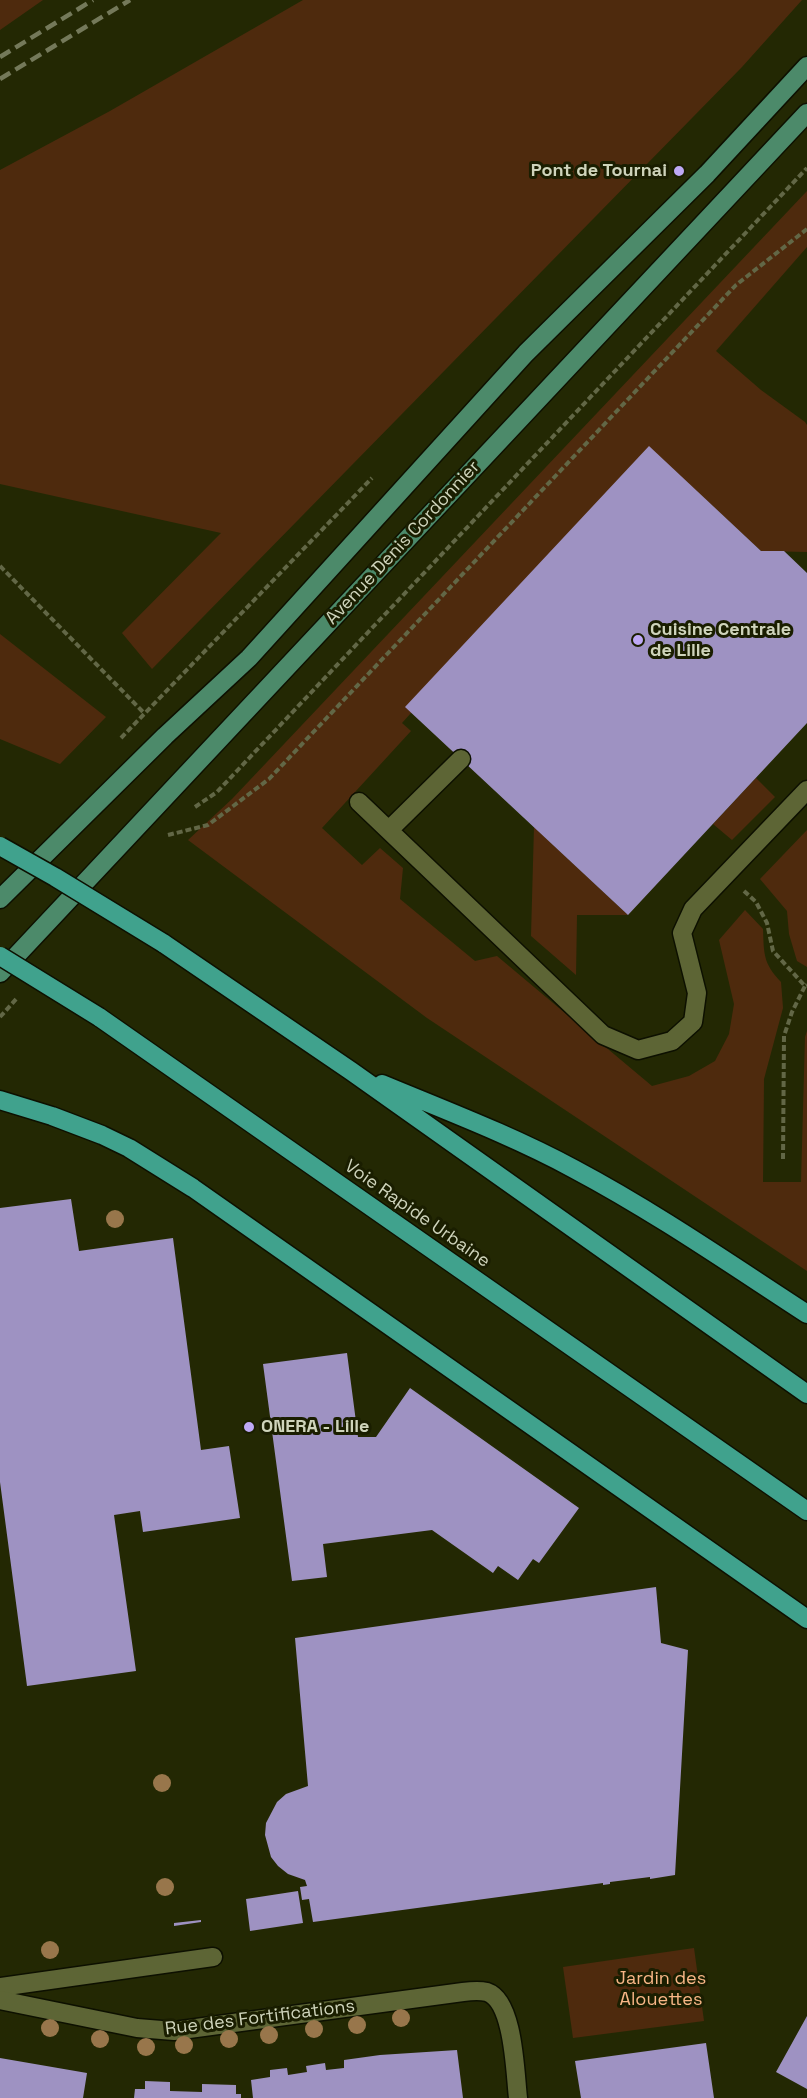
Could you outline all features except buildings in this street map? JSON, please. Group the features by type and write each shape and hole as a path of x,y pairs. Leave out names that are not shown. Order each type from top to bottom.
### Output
{"highway":[{"path":"0,846 55,876 163,943 351,1071 807,1394"},
{"name":"Voie Rapide Urbaine","path":"0,956 99,1017 807,1511"},
{"path":"351,1071 504,1134 573,1168 647,1209 807,1314"},
{"path":"4,1103 52,1116 129,1148 193,1188 807,1619"}],"main road":[{"name":"Avenue Denis Cordonnier","path":"0,899 165,736 249,658 526,353 707,174 807,66"},
{"name":"Avenue Denis Cordonnier","path":"0,973 807,113"}],"street":[{"path":"389,830 461,759"},
{"path":"359,802 603,1035 638,1050 672,1041 693,1022 697,993 682,933 693,909 807,790"},
{"path":"0,1987 213,1958"},
{"name":"Rue des Fortifications","path":"0,2000 137,2028 174,2031 463,1992 487,1992 498,2000 507,2018 518,2098"}],"path":[{"path":"193,809 217,792 807,168"},
{"path":"165,836 208,825 269,779 736,285 807,229"},
{"path":"0,566 165,736"},
{"path":"726,874 756,902 767,923 772,951 806,986 792,1012 784,1036 783,1159"}],"green space":[{"path":"0,0 43,0 0,30"},
{"path":"303,0 802,0 742,67 152,669 122,633 221,533 0,484 0,170 110,111"},
{"path":"807,191 807,247 716,351 761,390 807,425 807,552 761,551 649,447 402,723 411,731 322,828 362,865 380,848 403,868 400,899 475,961 497,956 652,1086 689,1076 715,1061 729,1034 734,1004 719,940 745,910 763,929 766,958 781,982 783,1008 764,1079 763,1182 801,1182 807,1031 807,1271 427,1018 188,840 232,799"},
{"path":"0,634 106,717 60,764 0,739"},
{"path":"756,778 775,797 732,840 713,824"},
{"path":"534,827 628,915 577,915 576,975 531,936"},
{"path":"807,830 807,967 797,961 789,934 787,911 760,879"},
{"name":"Jardin des Alouettes","path":"694,1948 704,2021 573,2038 563,1967"}],"railway":[{"path":"0,57 93,0"},
{"path":"0,79 130,0"}],"place":[{"name":"Pont de Tournai","path":"679,171"},
{"name":"Cuisine Centrale de Lille","path":"638,640"},
{"name":"ONERA - Lille","path":"249,1427"}]}
